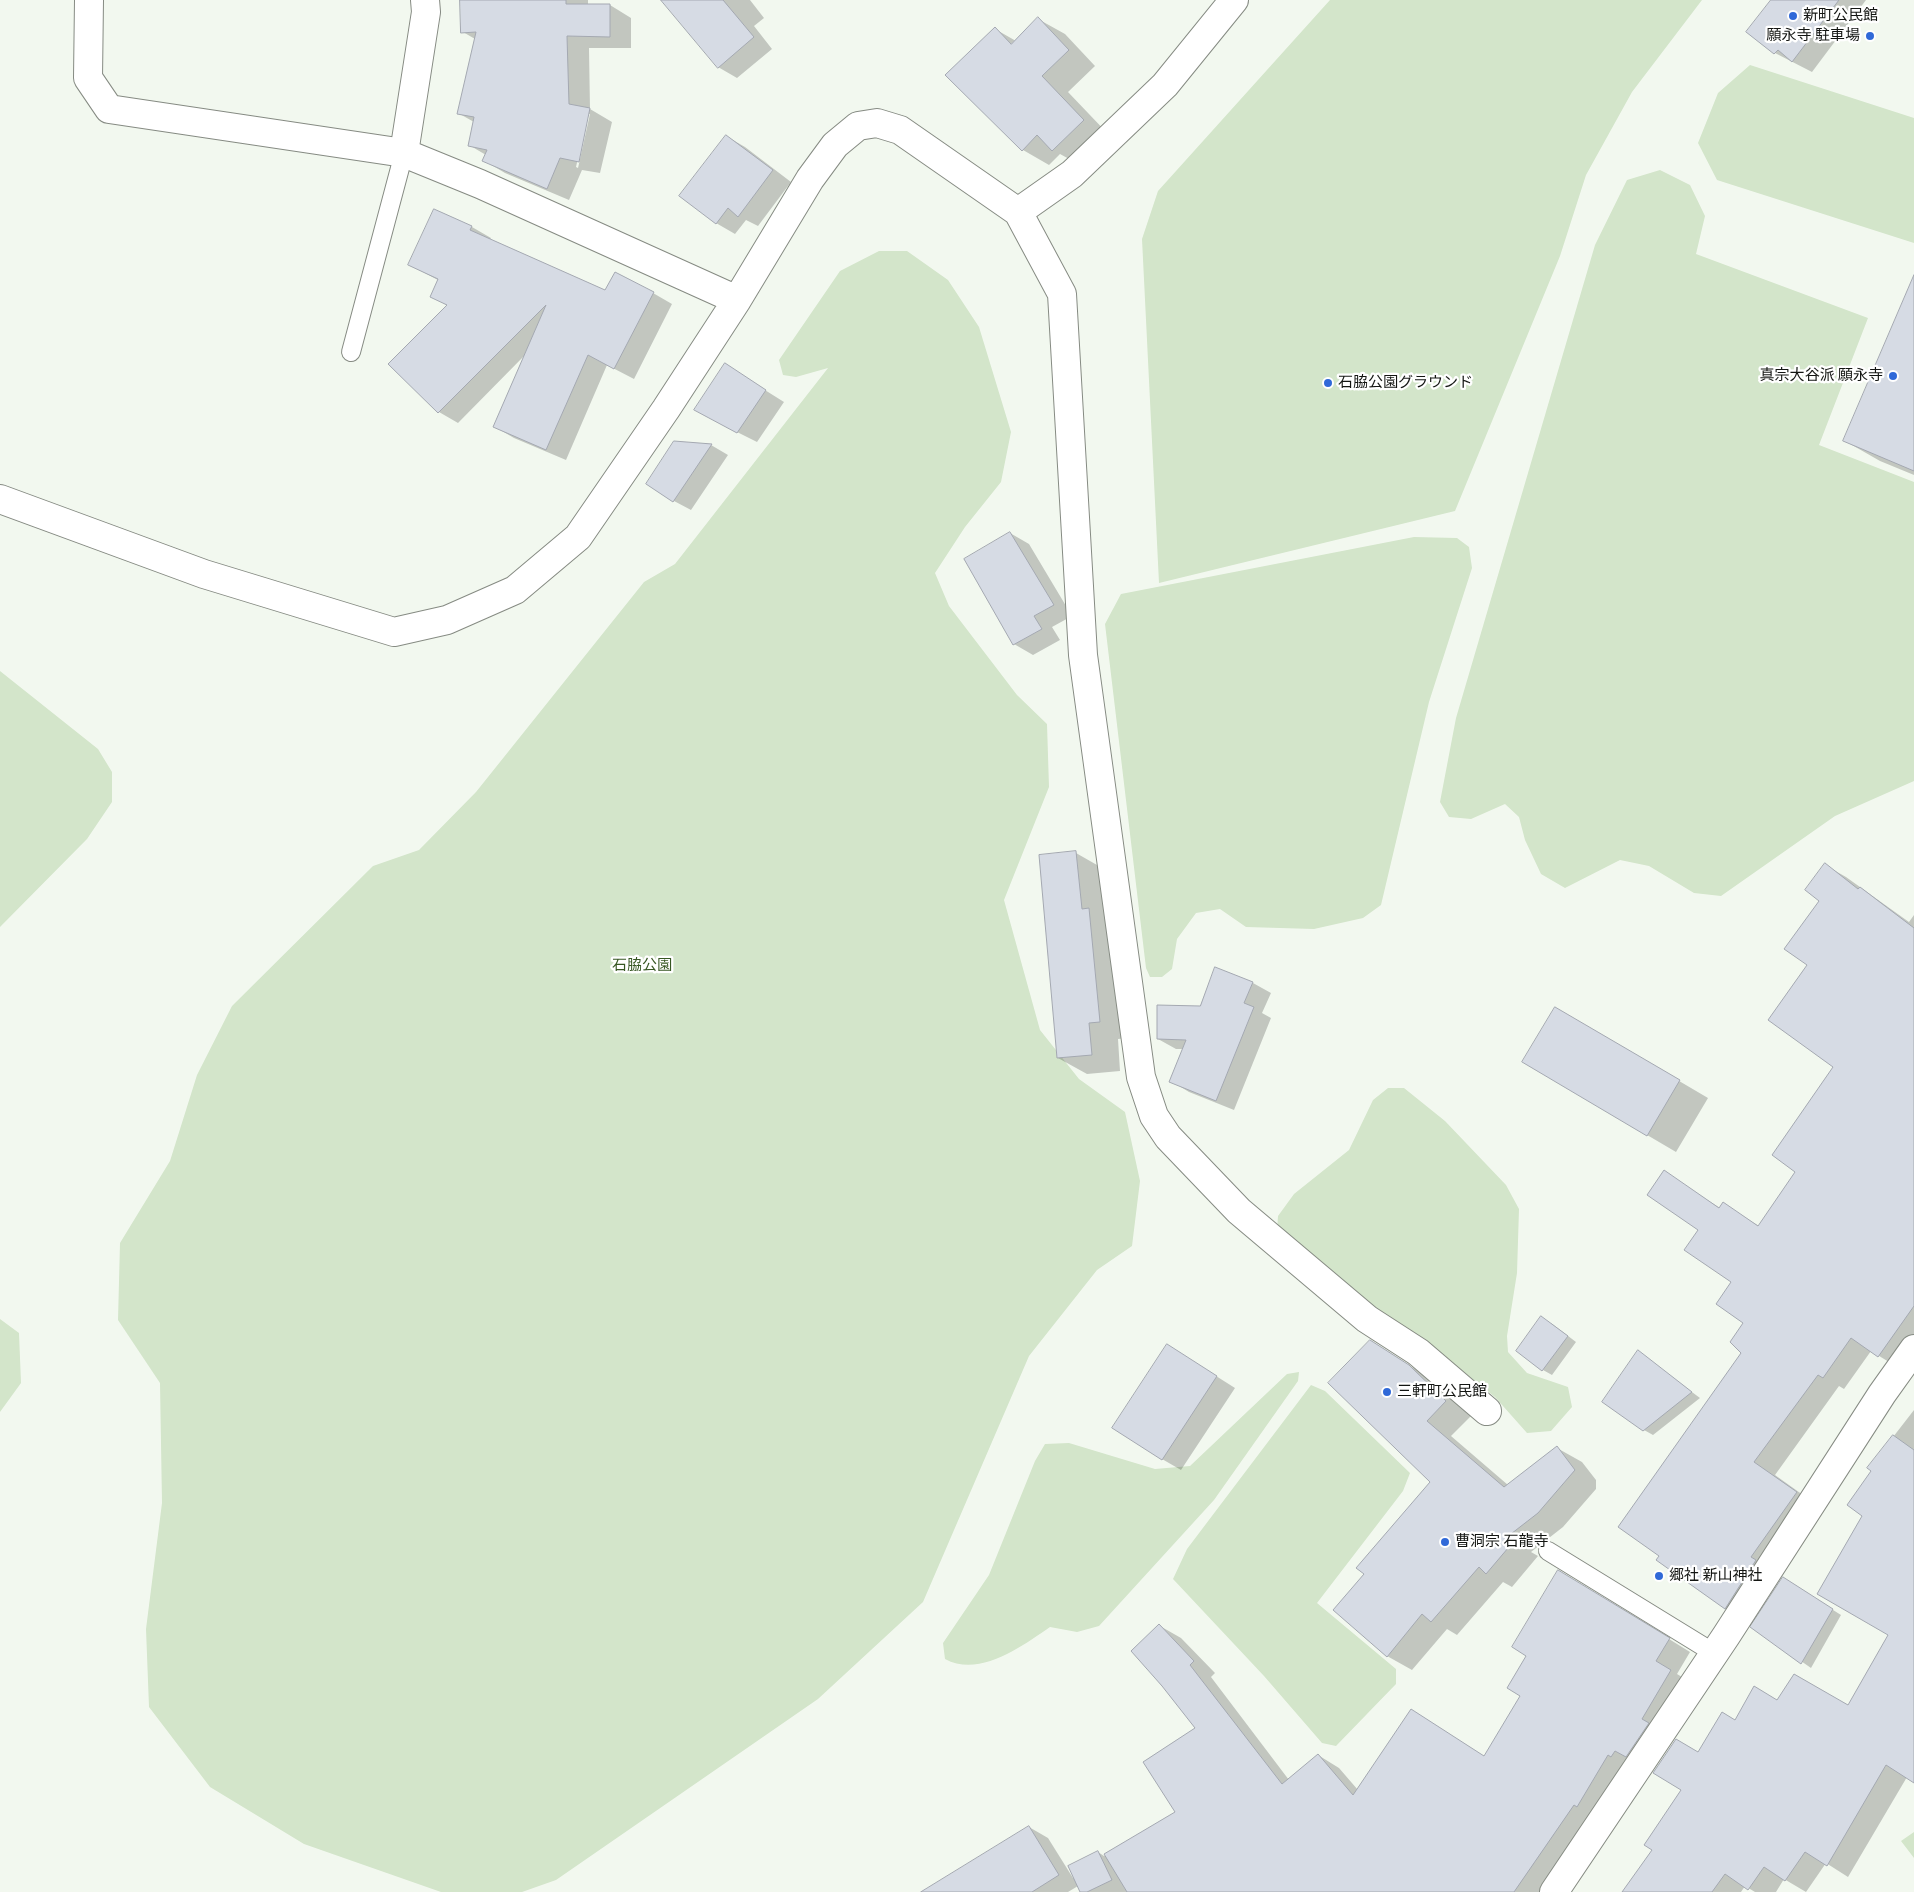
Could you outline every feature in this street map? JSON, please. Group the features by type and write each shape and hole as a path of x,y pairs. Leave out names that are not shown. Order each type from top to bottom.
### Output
{"street":[{"path":"89,0 88,78 110,109 404,153 480,184 737,300"},
{"path":"404,153 426,12 425,0"},
{"path":"1018,212 1072,174 1165,85 1234,0"},
{"path":"0,499 204,574 394,632 447,620 515,590 578,537 737,300 810,179 835,145 858,126 877,123 900,130 1018,212 1062,294 1083,655 1140,1067 1154,1116 1168,1137 1239,1211 1367,1319 1418,1352 1487,1411"},
{"path":"1554,1892 1714,1653 1882,1394 1914,1349"}],"lane":[{"path":"351,352 404,153"},
{"path":"1548,1551 1714,1653"}],"green space":[{"name":"石脇公園グラウンド","path":"1330,0 1702,0 1632,92 1586,175 1560,256 1455,511 1159,583 1142,239 1158,191"},
{"path":"1750,65 1914,118 1914,243 1717,180 1698,143 1718,93"},
{"path":"1660,170 1690,185 1705,216 1696,254 1868,318 1819,445 1914,482 1914,781 1835,816 1721,896 1694,893 1649,866 1620,860 1565,888 1541,874 1525,840 1519,817 1505,804 1471,819 1449,817 1440,802 1456,718 1595,245 1627,180"},
{"name":"石脇公園","path":"879,251 907,251 948,280 979,327 1011,432 1001,482 965,527 935,573 949,606 1017,695 1047,724 1049,787 1004,900 1040,1030 1079,1079 1125,1112 1140,1181 1132,1246 1097,1270 1029,1356 923,1602 818,1699 556,1880 522,1892 441,1892 304,1844 210,1787 149,1707 146,1629 162,1503 160,1383 118,1320 120,1243 170,1161 197,1075 232,1006 373,866 419,850 476,792 644,582 675,564 828,368 796,377 783,375 779,360 840,271"},
{"path":"1414,537 1457,538 1469,547 1472,568 1429,702 1381,905 1363,918 1314,929 1246,927 1220,909 1196,913 1177,939 1172,969 1162,977 1150,977 1146,968 1105,624 1121,594"},
{"path":"0,671 98,749 112,772 112,802 87,839 0,927"},
{"path":"1388,1088 1404,1088 1445,1121 1506,1185 1519,1209 1517,1273 1507,1336 1508,1352 1527,1373 1568,1387 1572,1407 1551,1431 1527,1433 1495,1397 1466,1374 1346,1289 1277,1231 1278,1216 1294,1194 1349,1150 1373,1100"},
{"path":"0,1319 19,1333 21,1383 0,1412"},
{"path":"1299,1372 1298,1381 1214,1500 1099,1626 1077,1632 1050,1627 1027,1643 1000,1657 972,1665 958,1664 945,1659 943,1643 989,1575 1035,1461 1045,1444 1069,1443 1155,1469 1190,1466 1287,1374"},
{"path":"1311,1385 1325,1391 1410,1473 1403,1491 1317,1603 1396,1669 1396,1684 1336,1746 1322,1743 1264,1676 1173,1579 1187,1549"},
{"path":"1914,1832 1914,1858 1901,1841"}],"building":[{"path":"460,0 566,0 566,4 610,4 610,37 567,36 569,104 590,108 579,162 560,158 547,189 482,161 487,150 468,146 474,117 457,114 476,32 461,33"},
{"path":"661,0 723,0 754,37 718,68"},
{"name":"新町公民館","path":"1771,0 1839,0 1792,62 1778,50 1774,54 1746,32"},
{"path":"1038,17 1069,50 1042,76 1084,120 1052,151 1037,135 1022,151 945,75 995,27 1011,44"},
{"path":"726,135 773,170 738,217 728,208 716,224 679,196"},
{"path":"434,209 472,226 470,230 605,290 615,272 654,292 614,369 588,355 546,450 493,427 546,305 438,413 388,364 447,305 430,297 438,279 408,265"},
{"name":"真宗大谷派 願永寺","path":"1914,275 1914,471 1843,441"},
{"path":"725,363 766,390 737,433 694,410"},
{"path":"674,441 712,444 673,502 646,484"},
{"path":"1010,532 1054,605 1034,616 1042,629 1013,645 964,559"},
{"path":"1076,851 1082,909 1089,908 1100,1022 1089,1023 1092,1055 1057,1058 1039,855"},
{"path":"1825,863 1858,889 1860,887 1914,928 1914,1306 1878,1357 1851,1338 1823,1378 1818,1375 1754,1462 1797,1492 1751,1557 1756,1560 1725,1609 1656,1560 1659,1556 1618,1527 1741,1353 1730,1342 1743,1323 1716,1304 1731,1282 1684,1250 1698,1230 1647,1195 1664,1170 1719,1208 1723,1202 1758,1226 1795,1172 1772,1155 1833,1067 1768,1020 1807,965 1784,949 1819,901 1805,890"},
{"path":"1215,967 1253,982 1244,1003 1254,1007 1216,1101 1169,1082 1186,1040 1157,1039 1157,1005 1200,1006"},
{"path":"1555,1007 1680,1080 1647,1136 1522,1062"},
{"path":"1541,1316 1568,1336 1542,1371 1516,1351"},
{"path":"1370,1340 1409,1365 1446,1401 1427,1421 1504,1487 1557,1446 1575,1470 1538,1513 1507,1537 1514,1541 1486,1574 1479,1567 1431,1622 1422,1614 1387,1657 1333,1610 1364,1574 1356,1568 1430,1482 1328,1383"},
{"path":"1167,1344 1217,1376 1162,1460 1112,1428"},
{"path":"1638,1350 1692,1392 1643,1431 1602,1402"},
{"path":"1893,1435 1914,1450 1914,1783 1886,1765 1827,1866 1805,1852 1785,1881 1764,1867 1748,1890 1725,1874 1712,1892 1622,1892 1652,1850 1644,1845 1681,1790 1653,1773 1676,1739 1698,1752 1722,1712 1735,1720 1754,1686 1777,1700 1794,1674 1848,1705 1888,1635 1817,1594 1862,1516 1847,1505 1871,1471 1867,1468"},
{"path":"1558,1570 1670,1638 1656,1661 1671,1670 1642,1719 1649,1723 1626,1757 1615,1751 1611,1757 1608,1755 1577,1807 1574,1805 1514,1892 1127,1892 1104,1854 1175,1812 1143,1762 1195,1728 1131,1651 1159,1624 1194,1661 1190,1665 1282,1784 1318,1754 1353,1795 1411,1709 1484,1756 1520,1696 1507,1688 1526,1656 1512,1647"},
{"path":"1783,1577 1833,1609 1801,1664 1750,1627"},
{"path":"1029,1826 1059,1875 1032,1892 921,1892"},
{"path":"1098,1851 1112,1880 1087,1892 1080,1892 1068,1866"}],"place":[{"name":"新町公民館","path":"1793,16"},
{"name":"願永寺 駐車場","path":"1870,36"},
{"name":"真宗大谷派 願永寺","path":"1893,376"},
{"name":"石脇公園グラウンド","path":"1328,383"},
{"name":"三軒町公民館","path":"1387,1392"},
{"name":"曹洞宗 石龍寺","path":"1445,1542"},
{"name":"郷社 新山神社","path":"1659,1576"}]}
